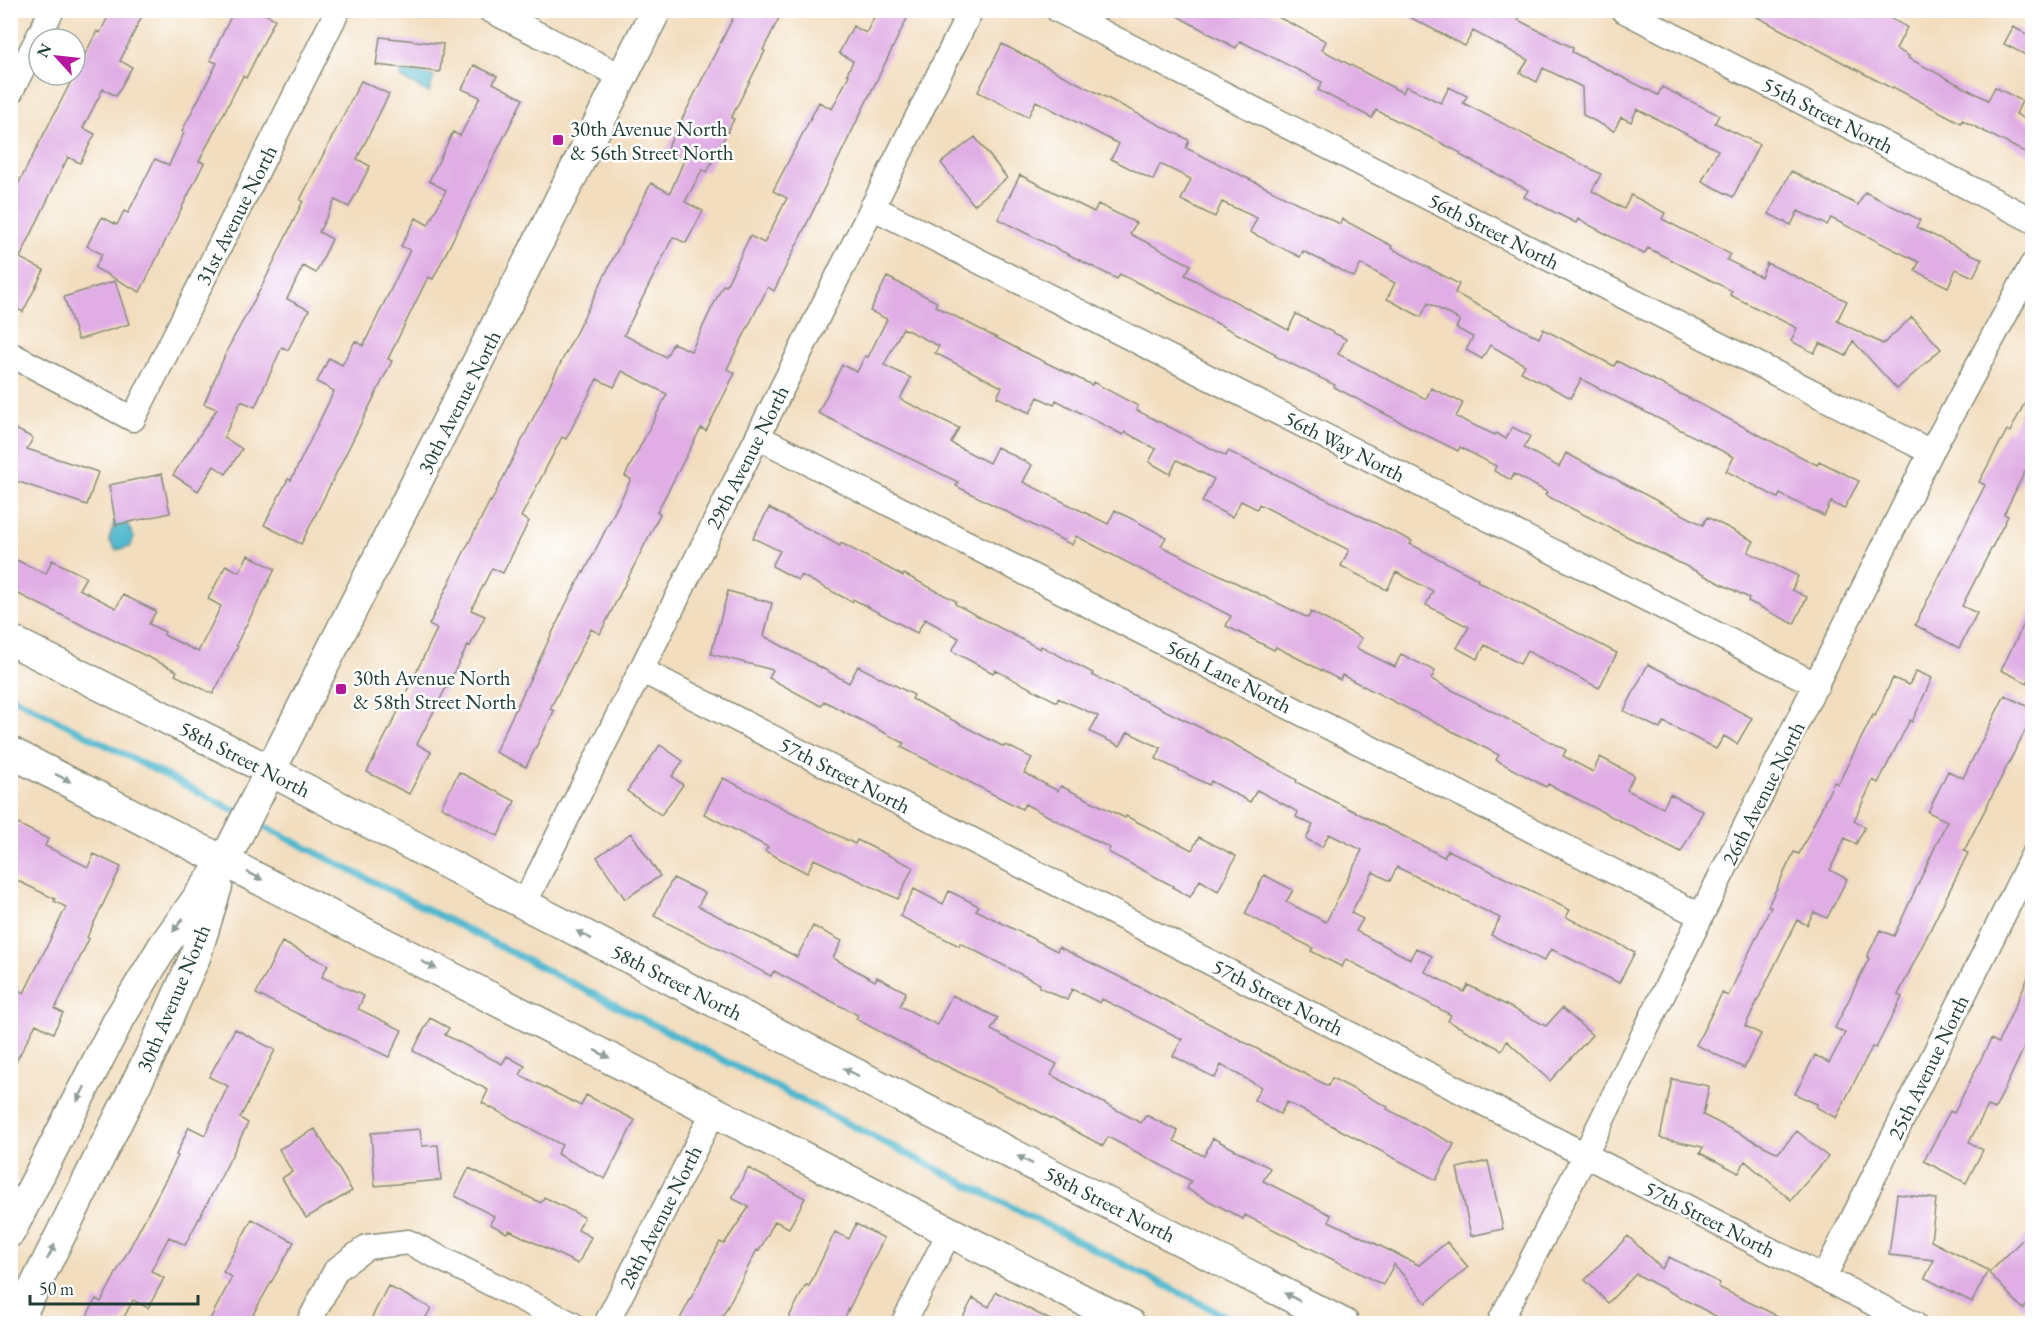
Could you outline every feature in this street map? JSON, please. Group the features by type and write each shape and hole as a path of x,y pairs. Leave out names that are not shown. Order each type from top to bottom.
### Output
{"street":[{"path":"10,93 52,10"},
{"name":"31st Avenue North","path":"10,354 133,419 338,10"},
{"path":"490,10 623,77"},
{"name":"30th Avenue North","path":"10,1232 118,1021 164,945 230,851 656,10"},
{"name":"29th Avenue North","path":"524,904 971,10"},
{"name":"56th Street North","path":"1058,10 1931,452"},
{"name":"55th Street North","path":"1623,10 2032,220"},
{"name":"56th Way North","path":"872,207 1817,685"},
{"name":"26th Avenue North","path":"1498,1323 1585,1155 1931,452 2032,265"},
{"name":"56th Lane North","path":"758,436 1701,916"},
{"name":"58th Street North","path":"10,640 266,782 524,904 1344,1323"},
{"name":"57th Street North","path":"641,670 1914,1323"},
{"path":"10,752 230,851 714,1111 1130,1323"},
{"name":"30th Avenue North","path":"16,1323 156,1044 195,957 230,851"},
{"name":"25th Avenue North","path":"1824,1277 2032,857"},
{"name":"28th Avenue North","path":"606,1323 714,1111"},
{"path":"903,1323 950,1232"},
{"path":"309,1323 336,1270 367,1247 408,1242 572,1323"}],"water":[{"path":"401,71 434,76 429,93 399,77"},
{"path":"124,518 134,537 130,547 116,550 109,540 115,520"}],"building":[{"path":"111,10 145,10 120,61 132,67 116,96 103,89 83,128 95,134 80,163 68,157 20,258 44,270 23,312 10,305 10,200 68,87 87,87 87,50 97,31 100,33"},
{"path":"234,10 257,10 275,19 246,78 243,76 199,161 204,163 140,292 95,268 102,254 87,246 102,217 117,225 124,211 128,213 155,159 169,165 184,133 182,131 217,63 210,60"},
{"path":"737,10 783,10 731,118 734,119 707,172 702,170 685,202 703,211 686,243 673,237 624,335 666,357 673,343 691,351 750,236 764,243 787,198 773,191 819,102 832,109 849,75 847,74 853,61 839,53 853,26 866,33 878,10 911,10 774,291 768,287 727,369 735,373 706,431 701,428 657,512 660,514 600,634 591,629 550,709 554,711 526,767 495,752 568,600 631,479 625,476 667,394 622,371 614,387 597,379 566,439 562,437 521,517 529,521 503,573 492,568 471,610 485,616 417,744 431,752 409,794 367,772 437,629 429,625 463,554 651,183 670,193 684,160 666,151"},
{"path":"1166,10 1264,10 1326,41 1322,50 1403,93 1406,86 1441,103 1449,87 1467,96 1463,103 1601,174 1592,191 1624,209 1631,195 1665,213 1662,219 1730,254 1727,260 1761,277 1767,263 1847,301 1837,321 1883,344 1912,317 1941,349 1897,389 1853,341 1846,356 1820,343 1814,353 1791,341 1797,328 1730,295 1732,291 1648,248 1644,254 1578,219 1576,223 1524,197 1528,190 1460,155 1461,153 1376,110 1372,118 1318,90 1322,82 1240,41 1236,48"},
{"path":"1396,10 1507,10 1520,17 1518,20 1573,48 1572,52 1658,95 1662,87 1719,115 1715,123 1759,144 1733,197 1702,181 1718,150 1637,109 1631,122 1621,117 1614,131 1583,115 1582,87 1543,68 1537,82 1520,73 1528,60 1473,31 1465,46"},
{"path":"1744,10 1875,10 1907,27 1896,49 1909,56 1908,58 1988,100 1995,87 2022,101 2016,114 2032,123 2032,156 1962,120 1961,123 1893,87 1893,89"},
{"path":"2013,27 2032,37 2032,58 2004,44"},
{"path":"380,37 443,44 440,72 376,65"},
{"path":"1002,44 1189,140 1186,148 1340,224 1342,219 1392,246 1391,248 1459,284 1455,293 1539,338 1543,329 1614,366 1617,361 1817,465 1819,461 1859,481 1844,509 1831,502 1824,516 1780,494 1778,498 1726,471 1734,457 1581,379 1571,398 1521,372 1525,365 1490,345 1482,359 1466,350 1473,337 1456,328 1460,320 1428,303 1421,317 1387,299 1395,283 1361,264 1354,277 1303,251 1300,257 1250,232 1257,218 1222,202 1215,217 1181,200 1191,179 1160,164 1153,180 1111,159 1119,144 1036,101 1028,117 978,92"},
{"path":"474,65 497,76 493,83 523,99 433,279 428,277 388,359 392,361 301,544 264,525 288,479 291,480 334,391 317,382 329,358 342,365 355,341 363,346 410,250 401,246 416,218 428,225 446,190 429,181 453,132 460,136 480,97 462,89"},
{"path":"361,81 389,94 357,159 370,166 349,207 335,200 319,232 332,239 316,273 303,266 287,299 309,310 288,350 282,347 255,407 241,401 224,437 242,449 226,474 214,466 198,491 173,475 217,409 204,404 228,348 262,286 303,201 300,200"},
{"path":"975,137 1007,178 974,205 941,163"},
{"path":"1791,171 1858,205 1865,192 1920,220 1916,227 1982,259 1973,277 1956,269 1948,287 1915,271 1919,262 1831,218 1827,225 1798,211 1791,225 1769,214"},
{"path":"1020,175 1094,212 1098,204 1136,223 1130,234 1191,265 1185,275 1288,330 1296,314 1346,339 1338,354 1426,399 1431,388 1463,403 1456,417 1506,439 1512,427 1530,436 1524,448 1559,467 1566,453 1703,525 1707,517 1754,541 1748,552 1798,576 1792,590 1807,597 1794,624 1748,601 1749,598 1545,495 1547,492 1514,474 1511,480 1494,471 1496,466 1460,447 1458,451 1412,428 1188,308 1120,274 1117,279 998,219"},
{"path":"887,277 937,302 935,306 1020,350 1092,385 1093,382 1138,406 1136,410 1226,456 1228,451 1412,541 1410,544 1478,579 1477,581 1617,653 1599,688 1527,651 1520,664 1485,645 1477,659 1457,648 1469,627 1426,605 1433,591 1396,572 1387,590 1341,566 1349,550 1259,504 1257,509 1241,501 1232,517 1202,502 1214,479 1177,460 1170,474 1149,462 1156,449 1125,432 1123,435 1056,400 1054,405 1038,397 1030,413 997,397 1002,387 935,353 939,346 903,328 884,365 911,378 900,399 959,428 951,443 989,463 997,447 1032,465 1023,482 1108,524 1115,510 1166,537 1161,546 1308,618 1311,612 1362,638 1356,648 1395,667 1401,654 1435,671 1431,679 1566,750 1563,756 1593,772 1600,757 1634,775 1627,790 1663,808 1670,794 1703,811 1681,852 1548,784 1546,787 1496,760 1499,755 1342,675 1340,680 1276,647 1274,650 1226,626 1231,616 1076,536 1072,545 956,486 958,482 818,413 842,365 857,372 865,356 868,357 887,319 870,311"},
{"path":"115,281 129,324 78,340 64,297"},
{"path":"2032,388 2032,457 2004,514 2008,516 1962,606 1977,613 1959,648 1915,625 1985,485 1979,482 2007,430 2010,432"},
{"path":"10,426 33,438 27,449 98,472 87,505 10,479"},
{"path":"162,474 170,513 116,525 109,485"},
{"path":"769,508 840,546 841,543 956,601 955,604 1040,649 1041,646 1093,673 1092,675 1230,742 1297,780 1296,782 1444,857 1448,850 1570,910 1566,917 1635,952 1619,983 1551,949 1544,961 1491,935 1500,918 1397,867 1390,881 1373,872 1351,913 1363,919 1356,931 1410,959 1416,948 1432,956 1425,972 1464,992 1468,985 1546,1026 1562,1008 1592,1035 1550,1081 1507,1041 1502,1050 1448,1021 1451,1015 1346,959 1342,967 1311,951 1313,948 1245,914 1264,875 1293,890 1286,902 1326,922 1362,850 1329,834 1322,847 1306,839 1313,825 1296,817 1298,812 1257,790 1250,802 1211,781 1209,785 1156,759 1161,748 1128,732 1120,746 1090,732 1098,716 1058,698 1057,702 995,670 993,673 952,651 959,638 925,619 917,633 853,599 852,602 801,575 798,580 772,566 780,551 753,538"},
{"path":"248,555 275,569 213,694 175,675 177,671 10,590 10,557 46,574 52,560 86,577 79,589 116,608 123,595 156,611 149,624 165,632 164,635 198,652 221,606 208,599 226,565 239,572"},
{"path":"728,591 772,603 764,636 849,683 858,666 914,695 912,699 1004,747 1006,745 1032,758 1024,773 1058,791 1061,786 1192,850 1199,837 1236,856 1218,891 1200,880 1190,897 1108,852 1110,848 1025,804 1022,809 901,747 904,743 824,701 821,706 769,678 773,670 711,654"},
{"path":"2032,608 2032,672 2027,683 2001,670"},
{"path":"1648,664 1752,718 1737,744 1724,736 1716,749 1664,722 1660,729 1624,711"},
{"path":"1916,671 1932,678 1912,722 1910,720 1878,783 1873,780 1854,821 1865,827 1856,844 1845,838 1830,870 1847,879 1827,918 1814,912 1807,925 1797,920 1745,1026 1761,1034 1744,1068 1696,1045 1722,993 1728,996 1771,907 1768,906 1794,852 1799,854 1834,782 1838,784 1893,678 1909,685"},
{"path":"2005,695 2032,709 2032,717 1964,851 1968,853 1898,995 1902,997 1876,1048 1872,1047 1836,1118 1816,1107 1817,1104 1795,1094 1815,1055 1829,1063 1845,1033 1835,1028 1869,958 1867,957 1880,930 1894,936 1947,821 1928,812 1948,771 1963,778"},
{"path":"660,745 683,761 672,776 683,785 661,815 627,791"},
{"path":"459,772 515,801 498,836 441,807"},
{"path":"723,778 855,844 857,840 913,867 898,899 814,859 807,873 765,851 768,847 704,814"},
{"path":"10,820 48,839 45,846 88,867 94,854 121,867 55,1009 63,1013 53,1033 36,1024 10,1073 10,986 24,993 66,907 54,901 55,899 10,877"},
{"path":"631,833 660,876 625,899 597,857"},
{"path":"673,878 705,893 698,906 797,957 813,926 842,941 833,958 875,981 877,977 906,992 900,1006 937,1025 952,995 998,1018 991,1030 1057,1064 1051,1075 1141,1123 1146,1115 1178,1131 1174,1141 1204,1156 1213,1138 1270,1168 1263,1181 1331,1215 1329,1221 1419,1265 1447,1242 1468,1267 1426,1303 1394,1264 1383,1285 1245,1215 1243,1219 1187,1189 1191,1181 1108,1137 1103,1146 856,1019 858,1015 774,971 771,976 654,916"},
{"path":"914,889 943,904 949,891 979,906 976,910 1057,951 1059,947 1126,980 1328,1086 1332,1078 1388,1107 1387,1109 1454,1144 1436,1180 1287,1102 1280,1114 1254,1100 1261,1087 1221,1065 1215,1078 1173,1056 1182,1039 1102,999 1100,1003 1072,989 1067,1000 960,943 959,946 900,916"},
{"path":"282,942 328,965 322,977 364,996 358,1009 402,1030 389,1057 256,994"},
{"path":"2032,969 2032,1031 1995,1109 1988,1106 1969,1142 1983,1150 1966,1183 1924,1161 1950,1111 1954,1113 1991,1039 1998,1043"},
{"path":"430,1018 449,1028 445,1035 502,1064 507,1056 525,1066 520,1075 581,1106 586,1095 635,1120 605,1179 557,1154 562,1145 482,1103 488,1090 413,1051"},
{"path":"235,1029 275,1050 240,1118 248,1123 221,1177 185,1245 169,1237 151,1271 164,1278 148,1308 133,1300 121,1323 83,1323 96,1299 101,1302 178,1156 176,1155 189,1127 205,1135 228,1086 209,1077"},
{"path":"1672,1079 1709,1086 1703,1115 1778,1153 1797,1131 1828,1157 1791,1200 1745,1161 1739,1173 1700,1153 1703,1147 1660,1138"},
{"path":"315,1129 352,1191 306,1218 282,1178 292,1172 279,1149"},
{"path":"420,1129 422,1146 438,1145 441,1180 375,1186 371,1133"},
{"path":"1488,1161 1503,1229 1471,1236 1457,1168"},
{"path":"469,1168 541,1203 544,1197 584,1217 578,1230 591,1237 578,1264 509,1230 507,1233 490,1224 494,1216 455,1196"},
{"path":"748,1168 805,1198 789,1228 775,1221 759,1251 757,1250 719,1323 678,1323 720,1242 724,1244 749,1207 732,1198"},
{"path":"1897,1194 1936,1199 1931,1241 1988,1270 1972,1302 1925,1278 1934,1260 1889,1255"},
{"path":"252,1219 294,1242 248,1323 208,1323 232,1277 223,1272"},
{"path":"856,1224 884,1238 842,1323 786,1323 806,1285 809,1286 835,1232 849,1239"},
{"path":"2032,1230 2032,1299 2023,1309 1989,1273"},
{"path":"1628,1236 1662,1269 1669,1257 1720,1283 1718,1287 1792,1323 1729,1323 1636,1274 1608,1303 1585,1280"},
{"path":"388,1286 431,1308 423,1323 369,1323"},
{"path":"996,1292 1056,1323 960,1323 973,1298 989,1307"}],"waterway":[{"path":"10,696 241,814"},
{"path":"254,821 1241,1324"}],"place":[{"name":"30th Avenue North & 56th Street North","path":"558,140"},
{"name":"30th Avenue North & 58th Street North","path":"341,689"}]}
